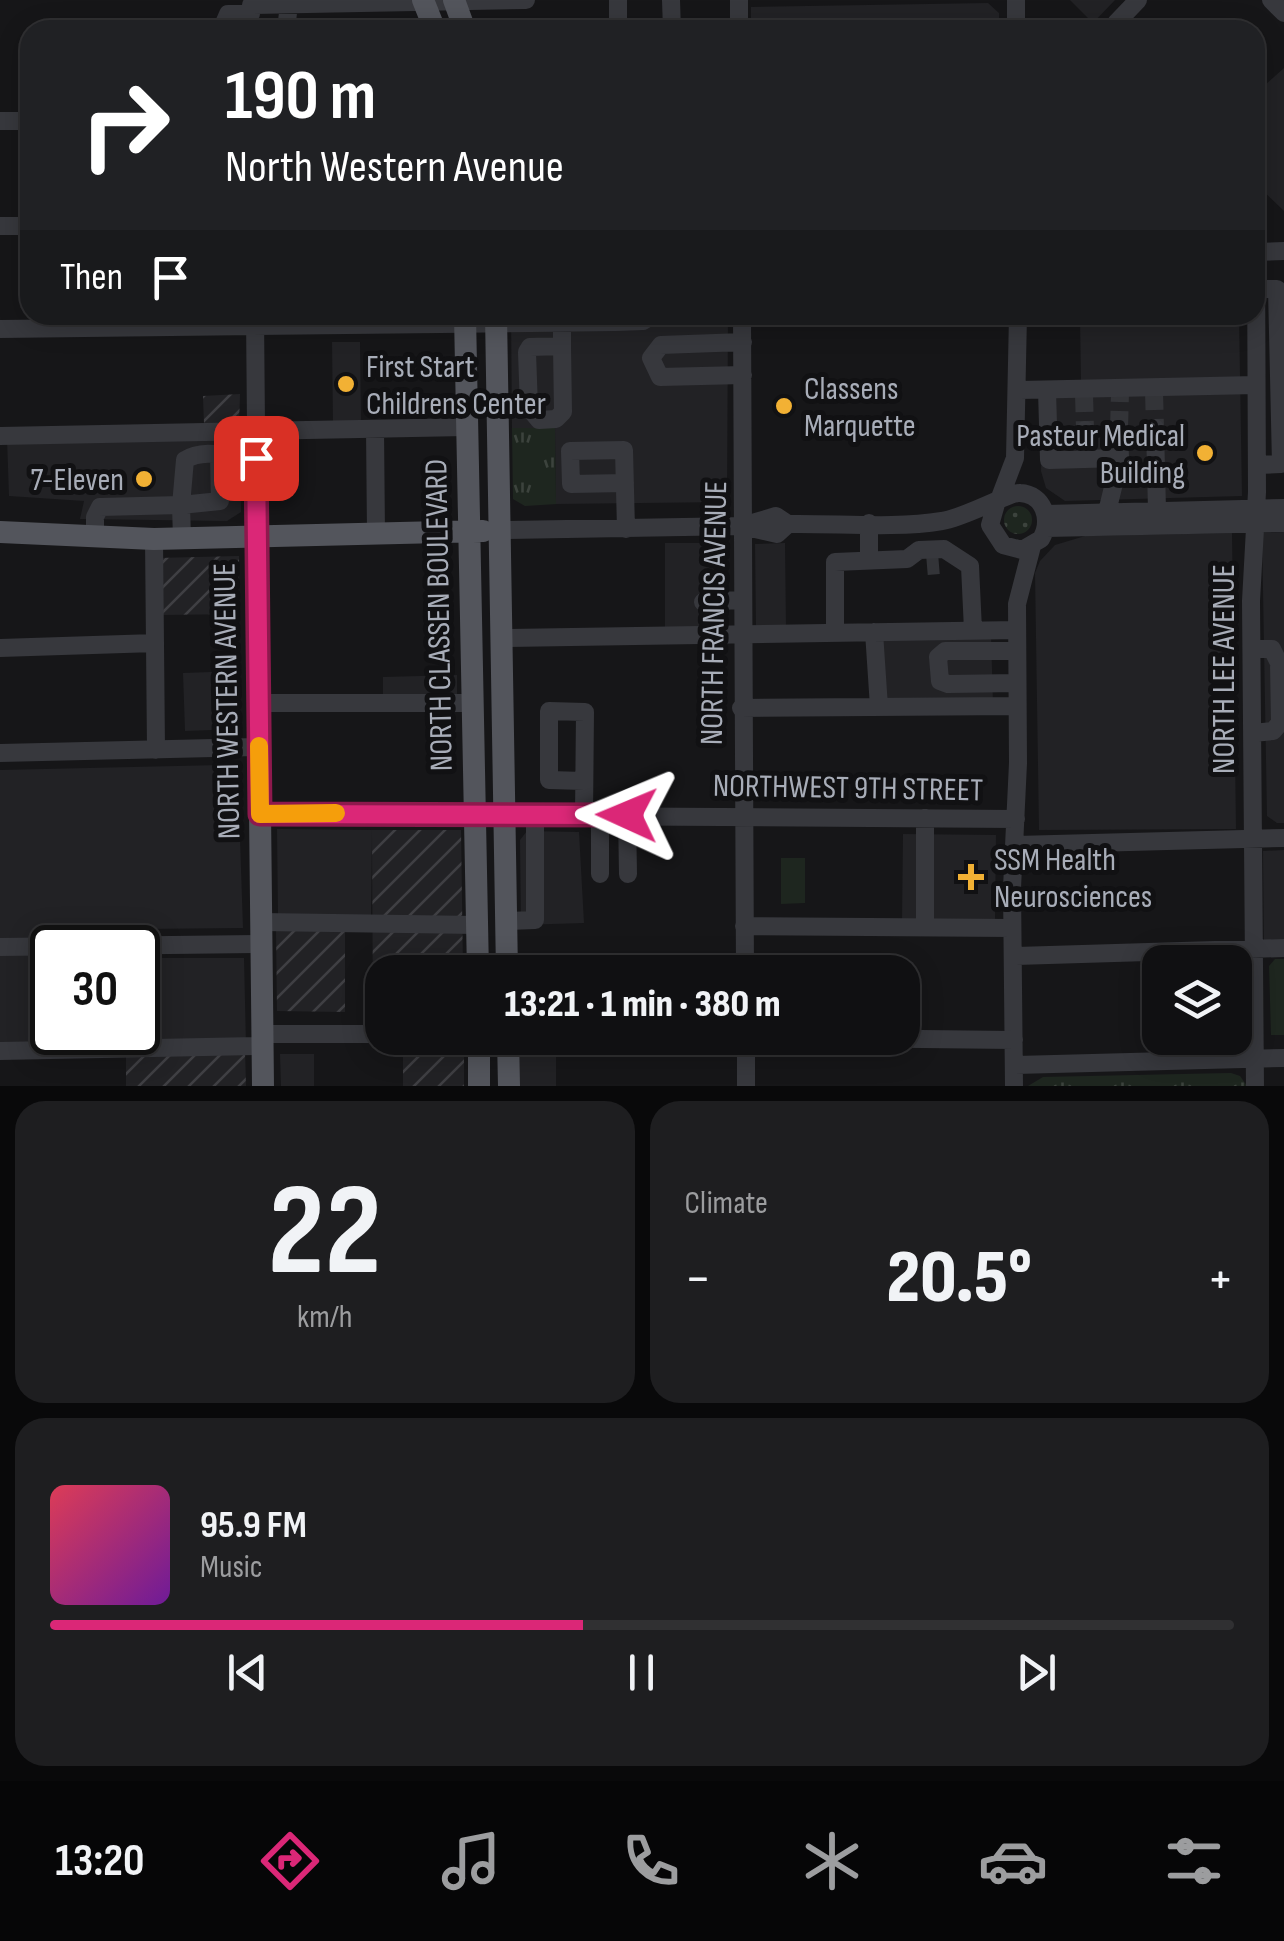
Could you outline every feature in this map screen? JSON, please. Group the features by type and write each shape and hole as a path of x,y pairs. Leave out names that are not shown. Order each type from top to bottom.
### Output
{"main road":[{"name":"NORTH CLASSEN BOULEVARD","path":"464,325 478,955"},
{"name":"NORTH CLASSEN BOULEVARD","path":"496,325 507,955"},
{"path":"0,532 182,539 501,530"},
{"name":"NORTH WESTERN AVENUE","path":"256,537 263,1086"},
{"path":"478,1055 479,1086"},
{"path":"509,1086 513,1055"}],"street":[{"path":"228,7 251,12 289,4 526,0"},
{"path":"1120,20 1138,0"},
{"path":"1270,0 1284,13"},
{"path":"287,20 289,4"},
{"path":"1257,465 1283,464 1277,289 1265,290"},
{"path":"0,329 113,325"},
{"name":"NORTH WESTERN AVENUE","path":"254,325 256,537"},
{"path":"562,325 564,412 556,419 539,420 530,408 530,347 562,346"},
{"name":"NORTH FRANCIS AVENUE","path":"742,325 744,955"},
{"path":"1014,1086 1017,604 1042,513 1025,468 1018,325"},
{"name":"NORTH LEE AVENUE","path":"1255,1086 1252,649 1256,325"},
{"path":"742,342 661,345 651,358 660,377 743,374"},
{"path":"1017,604 990,519 1014,468 1019,367"},
{"path":"1020,390 1084,392 1256,385"},
{"path":"1048,390 1048,460 1120,458 1120,429"},
{"path":"0,436 466,428"},
{"path":"1155,428 1157,510"},
{"path":"375,429 376,534"},
{"path":"1085,430 1086,459"},
{"path":"95,538 95,517 100,507 181,506 220,501 219,454"},
{"path":"182,539 185,460 192,455 219,454 256,458"},
{"path":"1107,512 1116,475"},
{"path":"624,483 626,529"},
{"path":"501,530 742,526 776,516 788,524 942,521 1018,493 1042,513 1254,516 1284,508"},
{"path":"1042,513 1157,510 1254,516 1284,523"},
{"path":"942,521 1016,550 1032,546"},
{"path":"869,523 869,560"},
{"path":"154,539 156,750"},
{"path":"926,563 919,550 944,549 958,557 972,573 973,630"},
{"path":"835,633 835,562 926,563 958,557"},
{"path":"703,602 740,600"},
{"path":"503,638 1017,630"},
{"path":"874,632 879,707"},
{"path":"0,648 155,643"},
{"path":"1252,649 1272,649 1279,664 1280,723 1273,731 1254,733"},
{"path":"1017,651 945,652 938,657 940,681 948,684 1017,683"},
{"path":"258,702 472,703"},
{"path":"741,708 1017,706"},
{"path":"0,754 259,747"},
{"path":"584,781 600,874"},
{"name":"NORTHWEST 9TH STREET","path":"260,814 1016,818"},
{"path":"506,921 536,920 535,814"},
{"path":"627,815 628,874"},
{"path":"925,818 925,927"},
{"name":"NORTHWEST 9TH STREET","path":"1014,845 1284,838"},
{"path":"0,948 477,925"},
{"path":"744,926 1012,928"},
{"path":"1013,956 1284,948"},
{"path":"0,1051 365,1035"},
{"path":"920,1039 1014,1040"},
{"path":"746,1055 746,1086"},
{"path":"1014,1064 1284,1058"}],"shaded area":[{"path":"1070,0 1115,0 1096,20 1090,20"},
{"path":"988,3 999,13 999,20 751,20 751,7"},
{"path":"1284,68 1284,211 1265,193 1265,85"},
{"path":"511,325 728,325 727,502 556,504 555,428 512,428"},
{"path":"1080,325 1239,325 1242,496 1065,501 1046,488 1041,471 1043,382 1081,381"},
{"name":"First Start Childrens Center","path":"332,342 360,342 361,425 333,426"},
{"path":"240,394 239,425 204,424 203,396"},
{"path":"240,437 241,512 227,521 80,519 84,501 9,496 7,439"},
{"path":"1284,532 1284,823 1277,823 1267,816 1262,533"},
{"path":"1232,533 1236,829 1039,830 1035,573 1040,561 1055,545 1085,536"},
{"path":"665,543 723,543 723,629 665,629"},
{"path":"785,543 786,627 756,628 755,544"},
{"path":"239,556 239,614 158,615 157,558"},
{"path":"991,635 993,703 882,702 881,638"},
{"path":"239,671 239,729 185,731 183,673"},
{"path":"457,675 457,698 383,699 383,677"},
{"path":"221,765 238,779 243,928 30,925 30,1048 0,1048 0,770"},
{"path":"277,829 372,830 371,917 278,915"},
{"path":"372,830 461,830 463,955 373,955"},
{"path":"527,831 579,832 584,923 521,925 520,840"},
{"path":"903,834 996,835 995,921 902,921"},
{"path":"1284,850 1284,955 1264,956 1263,851"},
{"path":"276,928 345,928 345,1012 277,1011"},
{"path":"160,958 244,958 246,1045 160,1046"},
{"path":"245,1051 246,1086 126,1086 126,1055"},
{"path":"280,1054 314,1054 314,1086 281,1086"},
{"path":"403,1055 464,1055 464,1086 403,1086"},
{"path":"517,1055 556,1055 556,1086 517,1086"}],"green space":[{"path":"512,428 555,428 556,504 525,506 513,499"},
{"path":"1018,506 1028,510 1032,520 1028,530 1018,534 1008,530 1004,520 1008,510"},
{"path":"781,858 805,858 805,903 781,904"},
{"path":"1275,959 1284,959 1284,1035 1271,1035 1269,966"},
{"path":"1231,1073 1240,1076 1247,1086 1028,1086 1043,1077"}],"tunnel":[{"path":"1154,392 1155,428"},
{"path":"1119,429 1120,393"},
{"path":"1084,394 1085,430"},
{"path":"927,566 939,565"}],"slow traffic":[{"path":"259,746 260,814 336,813"}],"place":[{"name":"First Start Childrens Center","path":"346,384"},
{"name":"Classens Marquette","path":"784,406"},
{"name":"Pasteur Medical Building","path":"1205,453"},
{"name":"7-Eleven","path":"144,479"},
{"name":"SSM Health Neurosciences","path":"971,877"}],"route":[{"path":"256,458 260,814 627,815"}]}
